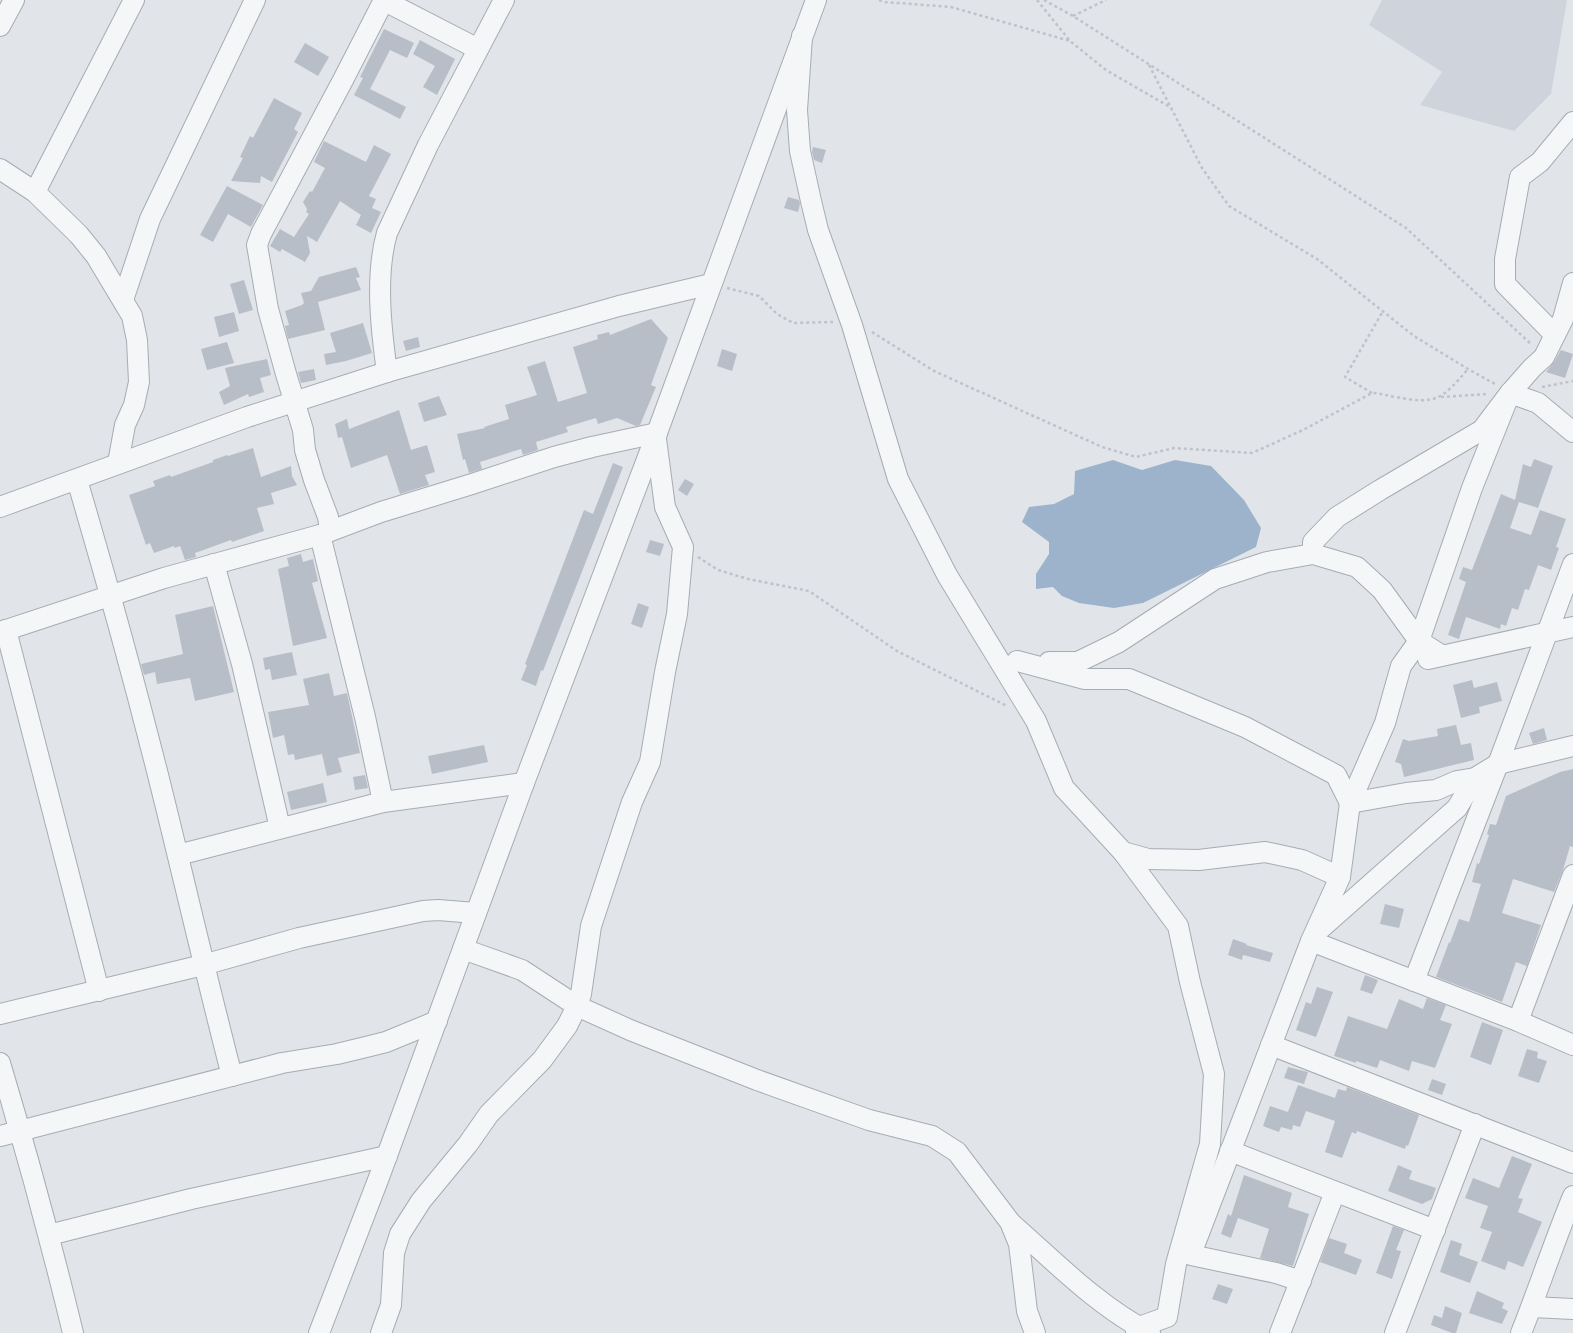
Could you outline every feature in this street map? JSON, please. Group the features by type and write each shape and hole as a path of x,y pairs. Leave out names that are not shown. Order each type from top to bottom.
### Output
{"street":[{"path":"0,26 14,0"},
{"path":"35,192 134,0"},
{"path":"123,300 150,219 255,0"},
{"path":"383,802 325,532 328,517 314,480 305,450 303,430 268,309 258,250 258,241 384,0 478,48"},
{"path":"387,372 382,336 381,292 382,248 386,233 428,145 504,0"},
{"path":"319,1333 387,1156 524,783 656,435 764,144 814,1"},
{"path":"802,36 797,110 800,151 818,230 852,325 898,479 947,575 1008,661 1036,720 1064,788 1123,852 1178,926 1190,982 1214,1074 1210,1144 1176,1264 1164,1325"},
{"path":"1555,335 1505,284 1505,259 1520,177 1540,162 1573,122"},
{"path":"0,169 35,192 79,235 96,256 132,316 136,330 139,355 138,393 125,425 118,463"},
{"path":"1313,554 1313,542 1337,517 1482,430 1510,393 1544,357 1564,319 1573,283"},
{"path":"0,507 247,417 387,372 619,306 711,284"},
{"path":"1510,393 1538,404 1573,432"},
{"path":"1164,1325 1312,938 1340,877 1350,803 1385,723 1401,666 1419,641 1472,488 1510,393"},
{"path":"99,991 3,631 111,595 325,532 381,512 458,489 554,457 592,447 656,435"},
{"path":"381,1333 391,1305 394,1253 400,1234 421,1201 468,1144 489,1114 542,1060 568,1026 581,994 591,926 632,802 650,762 665,672 677,614 683,547 665,506 656,435"},
{"path":"77,480 111,595 178,855 203,965 232,1076"},
{"path":"1008,661 1078,662 1119,642 1215,579 1267,562 1313,554 1357,567 1382,590 1419,641 1441,655"},
{"path":"214,564 242,664 280,828"},
{"path":"1414,981 1548,633 1573,564"},
{"path":"1401,666 1441,655 1573,627"},
{"path":"1008,661 1085,679 1129,680 1245,727 1336,775 1350,803"},
{"path":"1350,803 1406,793 1436,790 1457,781 1475,778 1498,764 1573,746"},
{"path":"1312,938 1457,808 1475,778"},
{"path":"178,855 383,802 524,783"},
{"path":"1123,852 1148,859 1199,860 1265,852 1302,860 1340,877"},
{"path":"1518,1021 1573,875"},
{"path":"0,1014 203,965 298,938 423,911 476,913"},
{"path":"1312,938 1414,981 1518,1021 1573,1045"},
{"path":"463,949 522,970 577,1006 630,1030 757,1080 870,1120 932,1136 956,1152 1010,1222 1071,1276 1142,1331 1164,1325"},
{"path":"0,1136 282,1063 337,1054 386,1042 437,1021"},
{"path":"1271,1045 1573,1163"},
{"path":"0,1064 21,1131 74,1333"},
{"path":"1395,1333 1475,1124"},
{"path":"1230,1152 1435,1230"},
{"path":"49,1235 191,1199 387,1156"},
{"path":"1280,1333 1335,1192"},
{"path":"1521,1333 1555,1240 1573,1196"},
{"path":"1010,1222 1019,1244 1027,1311 1035,1333"},
{"path":"1191,1255 1276,1273 1301,1281"},
{"path":"1532,1306 1573,1309"}],"path":[{"path":"879,0 950,7 1070,41"},
{"path":"1037,0 1070,41 1106,70 1171,107"},
{"path":"1044,0 1073,16 1406,228 1514,326 1544,357"},
{"path":"1073,16 1106,0"},
{"path":"1149,65 1202,168 1229,206 1317,259 1414,336 1510,393"},
{"path":"711,284 759,296 777,314 793,323 831,321 863,326 934,372 1102,447 1136,457 1174,448 1252,453 1303,430 1372,393 1381,393 1395,397 1417,400 1510,393"},
{"path":"1372,393 1345,377 1382,311"},
{"path":"1441,397 1448,392 1468,369"},
{"path":"683,547 718,570 748,579 809,591 897,651 1008,707"}],"shaded area":[{"path":"1382,0 1567,0 1551,94 1514,131 1420,105 1442,72 1369,25"}],"water":[{"path":"1113,460 1142,470 1175,460 1211,466 1244,500 1261,528 1256,547 1143,603 1114,608 1079,603 1062,596 1053,587 1036,589 1036,574 1049,554 1049,542 1022,522 1029,507 1054,504 1074,494 1075,471"}],"building":[{"path":"384,29 414,43 407,58 390,50 370,89 406,107 400,119 354,95 363,78 360,77"},
{"path":"420,40 455,59 437,95 423,87 435,66 413,54"},
{"path":"305,43 329,57 318,76 294,62"},
{"path":"274,98 302,113 294,129 298,132 272,182 261,176 260,183 231,181 243,158 240,157 250,136 253,138"},
{"path":"324,141 366,162 374,145 391,154 369,196 376,199 372,208 381,212 371,233 356,225 361,215 340,201 317,242 307,236 310,253 305,262 282,249 280,252 270,246 280,229 294,237 309,214 306,212 307,209 303,202 310,191 312,192 325,168 314,162"},
{"path":"813,147 826,150 822,163 814,160 812,152"},
{"path":"227,186 263,205 251,227 228,214 213,242 200,235"},
{"path":"788,197 799,200 800,204 798,212 784,208"},
{"path":"356,267 360,277 356,278 361,290 318,302 325,330 288,339 285,326 289,325 285,311 304,303 301,293 311,291 319,277"},
{"path":"244,280 253,310 239,314 230,284"},
{"path":"234,312 239,331 219,337 214,317"},
{"path":"651,319 668,338 651,385 656,387 640,425 636,426 617,418 598,424 596,418 566,427 568,432 536,442 538,450 523,455 521,449 480,462 482,469 469,473 465,459 463,460 457,434 485,428 484,427 509,419 505,405 537,395 527,367 545,361 558,402 587,393 573,347 598,339 597,335 609,332 610,335"},
{"path":"363,323 372,353 326,365 324,354 336,352 330,333"},
{"path":"418,337 420,347 406,351 403,341"},
{"path":"227,342 234,363 207,370 201,349"},
{"path":"722,349 737,354 732,371 717,366"},
{"path":"1561,350 1573,354 1565,378 1546,372"},
{"path":"267,359 271,375 260,378 264,392 249,397 248,394 224,405 219,392 230,386 225,368"},
{"path":"314,369 316,380 301,383 298,372"},
{"path":"439,396 447,415 424,422 418,403"},
{"path":"399,410 411,450 427,445 435,472 425,475 429,485 400,494 387,455 351,468 342,437 338,438 335,424 347,419 349,429"},
{"path":"253,448 261,477 291,466 292,476 297,485 271,493 274,504 257,508 264,531 232,542 231,540 195,553 196,557 185,560 180,546 175,548 174,546 154,553 150,543 146,545 129,495 155,486 153,481 170,475 171,477 213,462 213,460 227,455 228,456"},
{"path":"1534,459 1553,466 1538,508 1519,502 1510,528 1531,535 1540,510 1566,519 1556,547 1559,548 1551,570 1538,565 1529,590 1525,589 1518,610 1512,608 1506,626 1501,624 1500,629 1466,617 1459,639 1448,635 1466,582 1459,579 1463,567 1472,570 1501,494 1515,500 1523,464 1531,467"},
{"path":"613,463 623,467 543,671 541,670 536,686 521,680 527,665 525,664 584,510 593,514"},
{"path":"685,479 694,484 687,496 678,490"},
{"path":"650,540 664,544 660,556 646,552"},
{"path":"301,554 303,562 313,559 318,581 312,583 327,638 293,646 278,569 289,566 287,558"},
{"path":"638,603 649,607 642,628 631,624"},
{"path":"213,606 234,692 195,701 190,678 157,684 155,672 144,675 141,664 183,654 175,615"},
{"path":"292,652 297,675 272,680 270,669 265,670 263,658"},
{"path":"329,673 334,696 347,693 360,753 338,758 342,772 327,776 322,754 295,760 294,754 288,755 284,735 273,738 268,712 309,705 303,679"},
{"path":"1472,680 1474,688 1497,682 1502,701 1479,707 1480,713 1461,718 1453,685"},
{"path":"1456,725 1461,745 1471,743 1474,760 1404,777 1401,764 1395,762 1403,739 1409,741 1438,736 1437,729"},
{"path":"1544,728 1547,740 1533,744 1529,733"},
{"path":"484,745 488,762 432,774 428,756"},
{"path":"1573,769 1573,847 1570,846 1563,870 1554,892 1513,879 1502,913 1541,925 1527,966 1516,962 1502,1002 1436,977 1459,919 1469,922 1481,884 1472,882 1477,863 1479,864 1489,835 1487,834 1490,824 1496,825 1506,796 1560,772"},
{"path":"365,775 368,788 355,790 353,777"},
{"path":"323,783 327,802 291,810 287,792"},
{"path":"1385,904 1404,909 1399,928 1380,924"},
{"path":"1233,939 1247,944 1246,945 1273,953 1270,962 1243,955 1242,960 1228,955"},
{"path":"1365,975 1378,980 1372,994 1360,990"},
{"path":"1317,987 1333,992 1316,1037 1296,1030 1306,1002 1311,1004"},
{"path":"1427,998 1446,1005 1440,1020 1452,1024 1435,1068 1412,1061 1409,1071 1380,1060 1377,1068 1334,1056 1348,1016 1387,1029 1399,999 1423,1009"},
{"path":"1482,1022 1503,1030 1491,1065 1470,1057"},
{"path":"1527,1049 1538,1052 1537,1058 1547,1061 1539,1083 1518,1076"},
{"path":"1288,1067 1308,1072 1304,1084 1284,1078"},
{"path":"1432,1079 1446,1084 1442,1095 1428,1090"},
{"path":"1298,1085 1335,1098 1338,1089 1346,1091 1347,1087 1419,1115 1408,1146 1406,1145 1405,1149 1357,1131 1356,1134 1352,1132 1342,1158 1325,1152 1335,1121 1306,1111 1300,1127 1293,1125 1292,1130 1281,1127 1279,1132 1263,1126 1270,1106 1288,1112"},
{"path":"1512,1156 1532,1164 1518,1198 1523,1199 1518,1212 1542,1222 1523,1267 1508,1261 1505,1270 1481,1261 1492,1232 1480,1228 1488,1206 1465,1198 1473,1178 1499,1188"},
{"path":"1398,1165 1412,1171 1409,1179 1436,1188 1432,1199 1422,1204 1388,1191"},
{"path":"1244,1175 1292,1193 1288,1207 1309,1214 1293,1266 1260,1258 1269,1229 1238,1218 1231,1238 1221,1234 1228,1214 1231,1216"},
{"path":"1393,1226 1404,1230 1396,1250 1401,1251 1392,1279 1376,1273"},
{"path":"1329,1238 1347,1244 1344,1253 1362,1260 1356,1275 1320,1262"},
{"path":"1451,1240 1462,1244 1459,1255 1478,1262 1470,1283 1440,1272"},
{"path":"1218,1284 1233,1289 1227,1304 1212,1299"},
{"path":"1477,1291 1504,1303 1502,1308 1508,1311 1502,1324 1469,1313"},
{"path":"1445,1306 1462,1313 1456,1333 1452,1333 1431,1325 1434,1315 1442,1318"}]}
